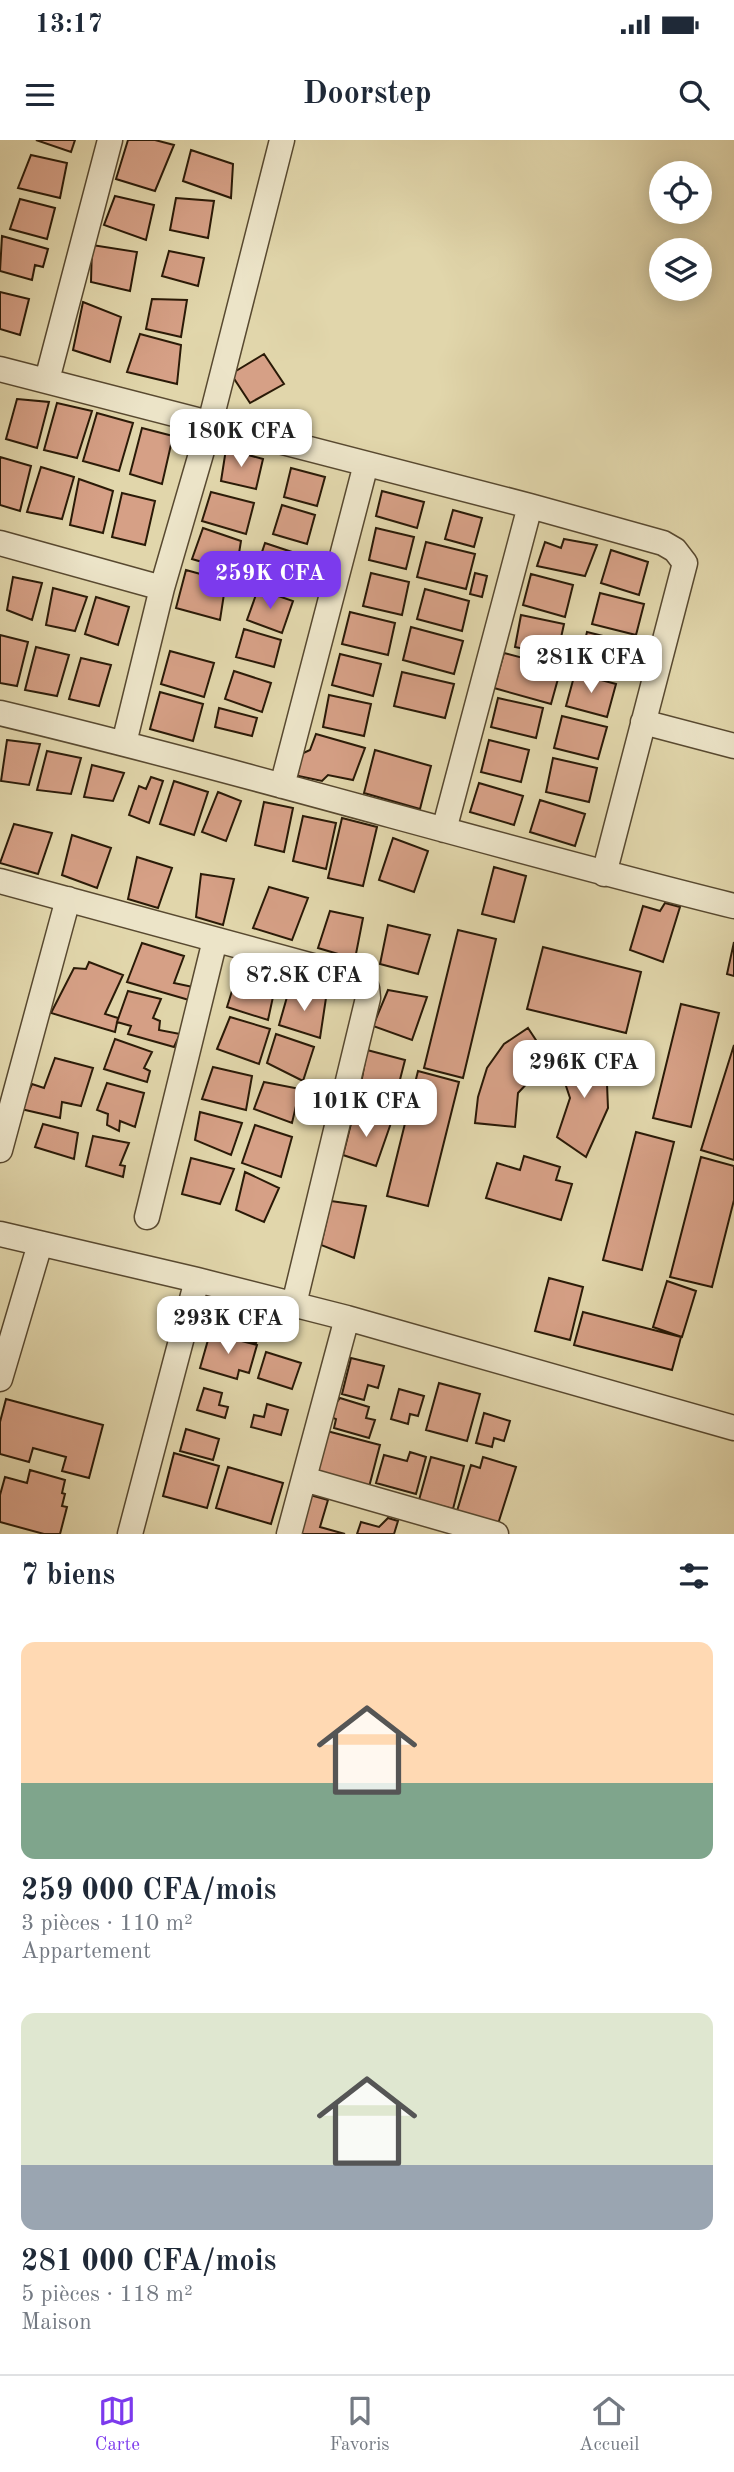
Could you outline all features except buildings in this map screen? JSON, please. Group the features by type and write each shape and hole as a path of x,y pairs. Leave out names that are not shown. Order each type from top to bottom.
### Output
{"street":[{"path":"47,380 110,140"},
{"path":"124,743 162,587 210,423 282,140"},
{"path":"0,369 530,506 663,543 675,551 684,563 604,874"},
{"path":"282,786 366,464"},
{"path":"444,830 530,506"},
{"path":"0,543 162,587"},
{"path":"0,713 124,743 604,874 734,906"},
{"path":"643,722 734,746"},
{"path":"0,881 357,978 367,988 368,999 293,1304"},
{"path":"0,1150 68,899"},
{"path":"147,1217 215,940"},
{"path":"0,1234 347,1318 734,1428"},
{"path":"0,1379 40,1244"},
{"path":"131,1534 197,1280"},
{"path":"289,1534 347,1318"},
{"path":"304,1479 496,1534"}]}
